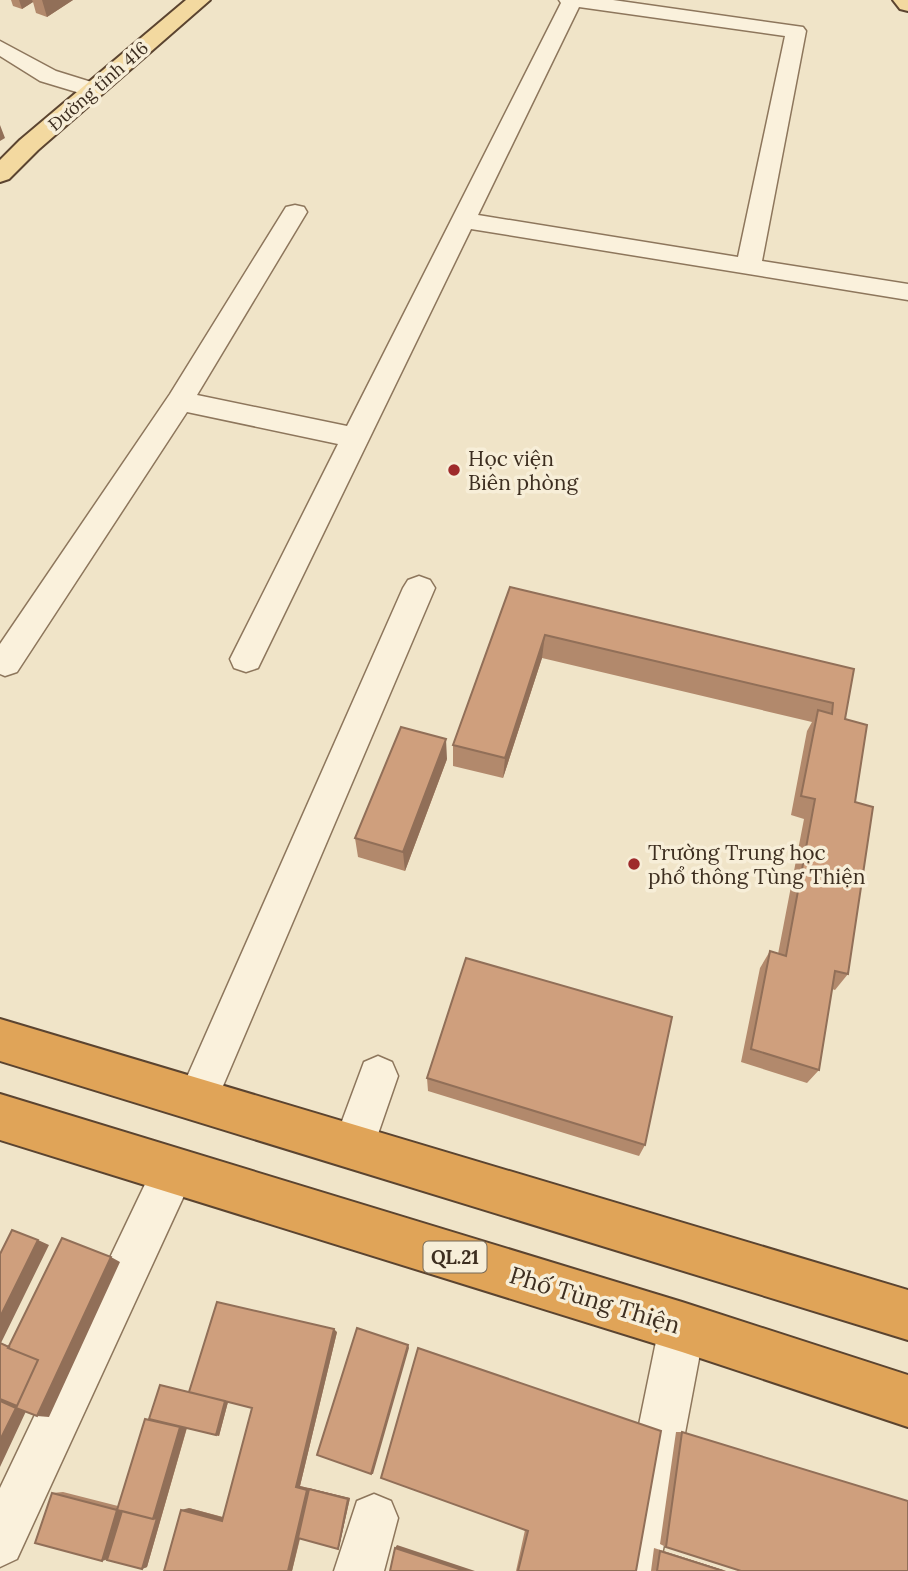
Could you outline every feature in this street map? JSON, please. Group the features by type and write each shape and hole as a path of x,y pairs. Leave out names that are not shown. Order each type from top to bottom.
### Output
{"highway":[{"path":"0,1040 908,1315"},
{"name":"Phố Tùng Thiện","path":"0,1117 682,1326 908,1401"}],"main road":[{"name":"Đường tỉnh 416","path":"0,174 29,145 199,0"},
{"path":"904,0 908,4"}],"street":[{"path":"246,659 571,0 796,31 748,268"},
{"path":"0,47 48,76 93,90"},
{"path":"5,663 180,401 295,212"},
{"path":"461,220 908,292"},
{"path":"180,401 355,438"},
{"path":"197,1100 419,588"},
{"path":"353,1148 378,1076"},
{"path":"0,1542 173,1172"},
{"path":"634,1571 682,1326"},
{"path":"359,1571 374,1518"}],"building":[{"path":"510,587 854,669 845,719 867,725 855,802 873,807 848,974 835,971 819,1070 751,1049 770,951 786,956 815,799 801,796 818,710 832,714 833,703 545,635 505,758 453,745"},
{"path":"401,727 446,739 403,852 355,838"},
{"path":"466,958 672,1017 645,1145 427,1078"},
{"path":"12,1230 38,1240 0,1317 0,1254"},
{"path":"62,1238 111,1257 37,1416 16,1408 38,1360 8,1348"},
{"path":"217,1302 334,1329 296,1487 307,1490 288,1571 164,1571 181,1510 222,1521 252,1408 189,1392"},
{"path":"357,1328 408,1345 371,1474 317,1455"},
{"path":"0,1343 38,1360 17,1406 0,1399"},
{"path":"418,1348 661,1431 636,1571 518,1571 528,1531 381,1478"},
{"path":"160,1385 225,1401 216,1435 149,1419"},
{"path":"0,1401 16,1408 0,1440"},
{"path":"145,1419 180,1427 153,1519 117,1510"},
{"path":"682,1432 908,1501 908,1571 741,1571 666,1547"},
{"path":"309,1489 348,1499 338,1549 298,1538"},
{"path":"52,1493 117,1510 102,1561 35,1543"},
{"path":"122,1511 157,1518 142,1569 107,1560"},
{"path":"395,1548 465,1571 390,1571"},
{"path":"660,1551 723,1571 657,1571"}],"place":[{"name":"Học viện Biên phòng","path":"454,470"},
{"name":"Trường Trung học phổ thông Tùng Thiện","path":"634,864"}]}
